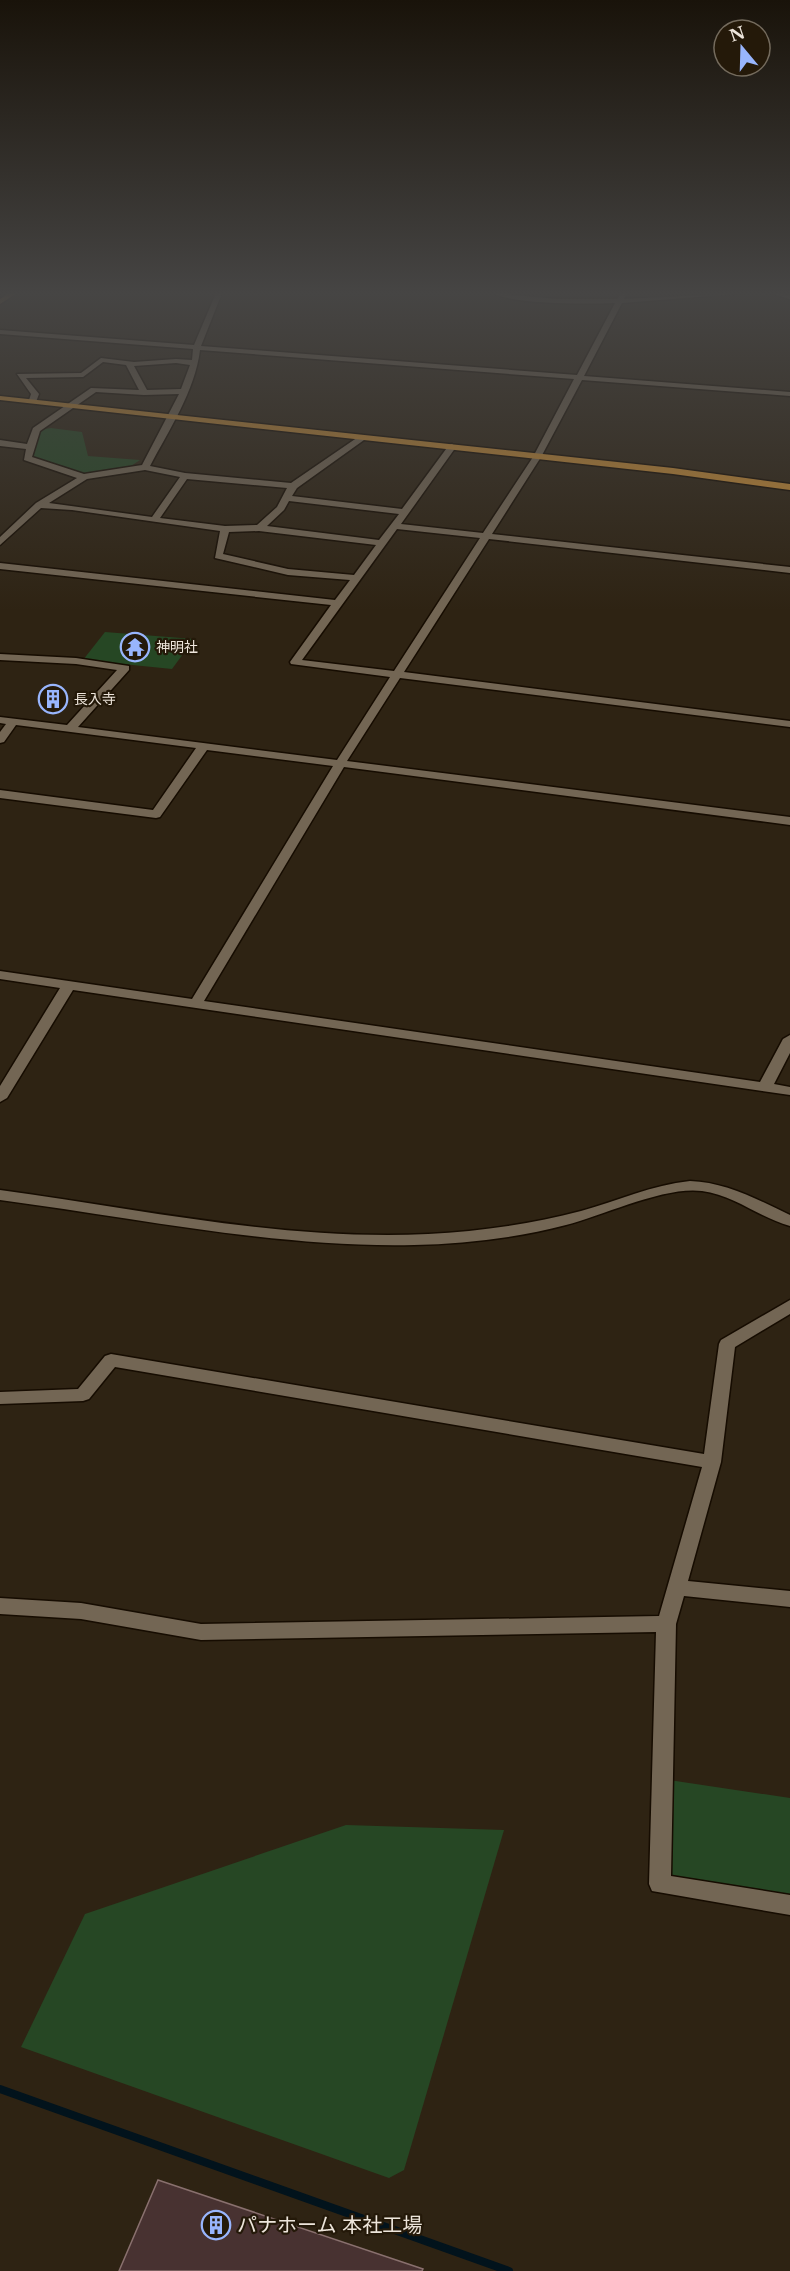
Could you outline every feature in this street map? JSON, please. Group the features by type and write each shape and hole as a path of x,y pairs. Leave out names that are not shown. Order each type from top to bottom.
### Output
{"main road":[{"path":"16,399 790,487"}],"street":[{"path":"82,399 36,430 27,458 84,477"},
{"path":"145,467 180,399"},
{"path":"196,1003 341,762 537,457 569,399"},
{"path":"259,528 281,508 292,486 361,438"},
{"path":"0,443 31,447"},
{"path":"452,447 380,543 296,662 790,724"},
{"path":"0,542 39,505 84,477 145,467 185,476 292,486"},
{"path":"154,520 185,476"},
{"path":"286,498 345,503 405,512"},
{"path":"39,505 72,507 200,528 259,528 380,543"},
{"path":"395,526 790,570"},
{"path":"225,529 218,556 288,572 357,578"},
{"path":"0,566 338,603"},
{"path":"0,657 76,661 125,668 69,730"},
{"path":"0,720 203,747 215,746 341,762 790,822"},
{"path":"0,740 13,722"},
{"path":"0,794 156,814 203,747"},
{"path":"0,975 790,1091"},
{"path":"0,1098 68,986"},
{"path":"765,1087 790,1038"},
{"path":"0,1195 193,1226 279,1234 391,1240 438,1240 498,1234 691,1186 701,1186 790,1221"},
{"path":"790,1306 727,1344 712,1462 666,1624 660,1884 790,1905"},
{"path":"0,1398 83,1395 111,1360 712,1462"},
{"path":"677,1588 790,1599"},
{"path":"0,1606 81,1611 201,1632 666,1624"}],"green space":[{"path":"51,428 82,432 88,456 140,460 131,466 85,476 30,457 39,430"},
{"path":"105,632 194,639 172,669 83,660"},
{"path":"669,1780 790,1798 790,1900 663,1880"},
{"path":"346,1825 504,1830 404,2170 389,2178 21,2047 85,1914"}],"building":[{"name":"パナホーム 本社工場","path":"158,2180 423,2269 422,2271 119,2271"}],"waterway":[{"path":"0,2089 509,2271"}],"place":[{"name":"神明社","path":"135,647"},
{"name":"長入寺","path":"53,699"},
{"name":"パナホーム 本社工場","path":"216,2225"}]}
